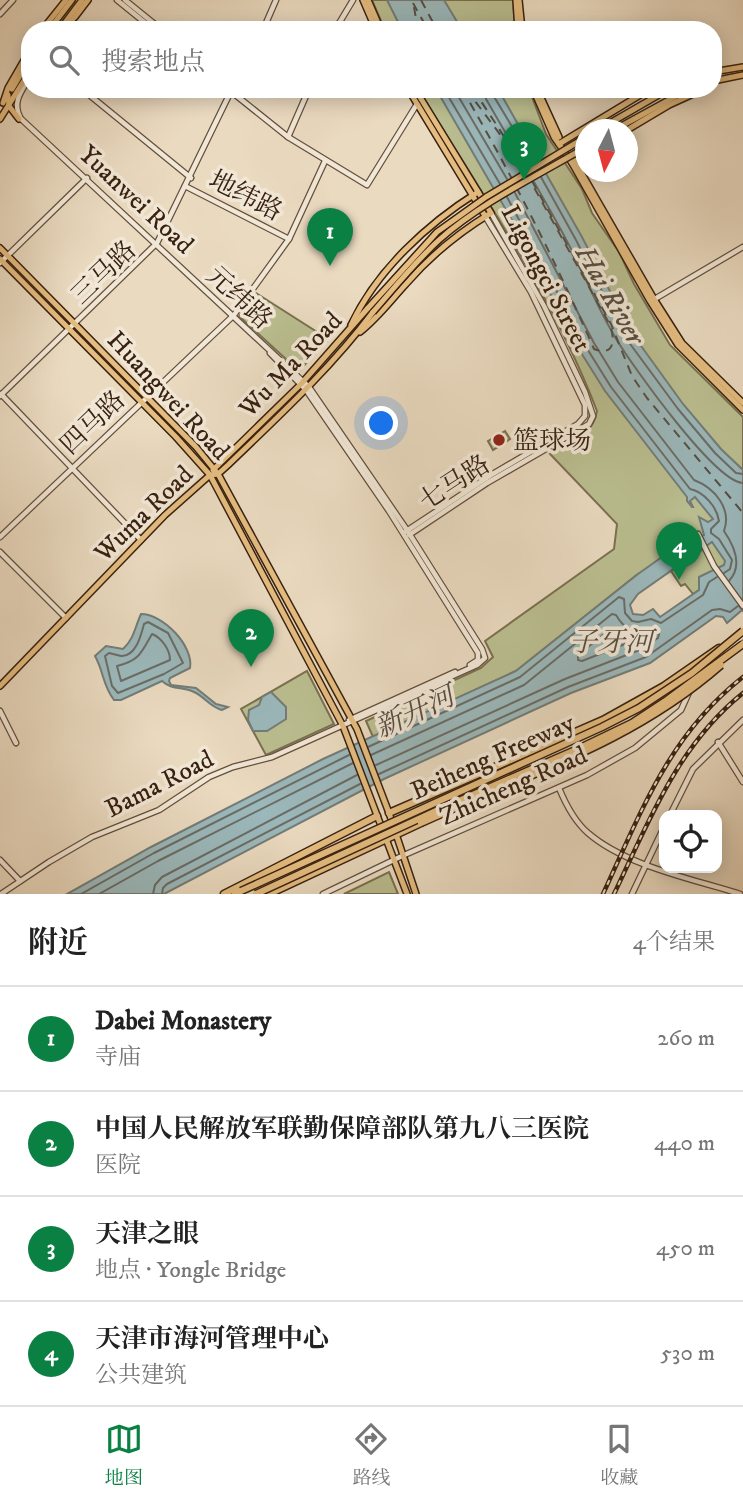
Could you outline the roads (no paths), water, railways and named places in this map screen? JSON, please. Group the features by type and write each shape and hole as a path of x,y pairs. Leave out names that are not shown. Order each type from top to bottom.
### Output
{"highway":[{"path":"389,813 624,709 664,686 743,632"},
{"name":"Beiheng Freeway","path":"238,892 639,708 683,680 743,632"},
{"path":"270,894 421,823 620,736 699,685 743,645"},
{"name":"Beiheng Freeway","path":"257,894 580,748 648,713 743,645"},
{"path":"224,894 377,816"}],"main road":[{"path":"49,21 66,0"},
{"path":"56,21 72,0"},
{"path":"67,21 82,0"},
{"path":"71,21 88,0"},
{"path":"363,0 374,21"},
{"path":"368,0 376,21"},
{"path":"518,0 519,21"},
{"path":"4,106 8,88 21,66"},
{"path":"722,70 743,67"},
{"path":"0,119 8,95 21,73"},
{"path":"722,80 743,75"},
{"path":"4,106 21,83"},
{"path":"355,336 378,317 437,251 488,214 413,98"},
{"name":"Ligongci Street","path":"420,98 475,194"},
{"path":"539,98 561,143 678,345 743,410"},
{"path":"561,143 635,98"},
{"path":"617,119 653,98"},
{"path":"634,119 673,98"},
{"path":"638,123 684,98"},
{"path":"4,106 20,118"},
{"path":"370,310 437,232 486,197 575,144"},
{"path":"370,310 449,232 493,202 575,154"},
{"path":"348,331 359,309 397,260 423,232 475,194"},
{"name":"Huangwei Road","path":"0,248 218,474 352,720 389,813 416,894"},
{"name":"Huangwei Road","path":"1,261 210,475 343,726 407,894"},
{"path":"652,300 693,356 721,379 743,403"},
{"name":"Wu Ma Road","path":"210,475 370,310"},
{"name":"Wuma Road","path":"0,686 141,540 210,475 218,474 308,388 355,336 370,310"}],"street":[{"path":"0,14 13,0"},
{"path":"117,0 143,21"},
{"path":"125,0 151,21"},
{"path":"269,21 277,0"},
{"path":"340,21 353,0"},
{"path":"1,261 86,179 20,118 16,100 21,92"},
{"path":"93,98 191,178"},
{"name":"三马路","path":"1,394 155,245 191,178 229,98"},
{"path":"241,98 288,137 367,185 417,104"},
{"path":"288,137 305,98"},
{"name":"四马路","path":"0,537 233,316 289,239 326,161"},
{"name":"Yuanwei Road","path":"86,179 303,382 406,534"},
{"name":"地纬路","path":"186,186 289,239"},
{"name":"七马路","path":"406,534 491,475 578,424 585,416 585,405 544,317 488,214"},
{"name":"Ligongci Street","path":"488,214 544,306 593,416"},
{"path":"652,300 743,247"},
{"path":"1,394 141,540"},
{"name":"七马路","path":"406,534 589,424 593,416"},
{"name":"Bama Road","path":"1,894 92,837 159,810 181,798 209,777 233,767 272,757 343,726 482,658 406,534"},
{"path":"698,535 714,566 743,606"},
{"path":"0,552 66,618"},
{"name":"Zhicheng Road","path":"323,894 402,856 587,775 643,741 681,710 696,674 743,632"},
{"path":"0,711 16,743"},
{"path":"672,810 693,769 743,720"},
{"path":"718,742 743,782"},
{"path":"559,788 567,806 589,834 609,847 646,864 740,894"},
{"path":"632,894 659,837"},
{"path":"0,860 20,881"}],"water":[{"path":"387,0 444,0 457,21 398,21"},
{"name":"子牙河","path":"441,98 503,98 582,237 631,332 683,404 721,449 743,470 743,602 739,606 742,610 727,623 723,617 716,616 650,663 571,693 384,779 164,894 67,894 151,847 323,759 516,671 638,574 693,535 696,539 704,535 699,517 708,522 713,519 695,497 690,501 693,507 687,501 687,497 605,391 580,351 513,222","holes":["712,542 725,561 724,565 699,577 699,590 660,617 653,609 643,615 633,614 630,605 638,594"]},
{"path":"141,614 150,615 167,625 187,650 190,668 170,678 171,685 196,688 216,704 228,707 222,710 194,692 170,686 162,681 121,700 114,700 95,656 106,646 123,649 132,637"},
{"path":"271,692 286,707 286,719 267,731 253,731 248,720 249,710 259,705 262,697"}],"railway":[{"path":"603,894 644,805 676,750 717,700 743,677"},
{"path":"614,894 653,812 683,760 700,736 743,693"}],"place":[{"name":"天津之眼","path":"524,180"},
{"name":"Dabei Monastery","path":"330,266"},
{"name":"篮球场","path":"499,440"},
{"name":"天津市海河管理中心","path":"679,580"},
{"name":"中国人民解放军联勤保障部队第九八三医院","path":"251,667"}],"water label":[{"name":"Hai River","path":"611,294"},
{"name":"新开河","path":"414,711"}]}
